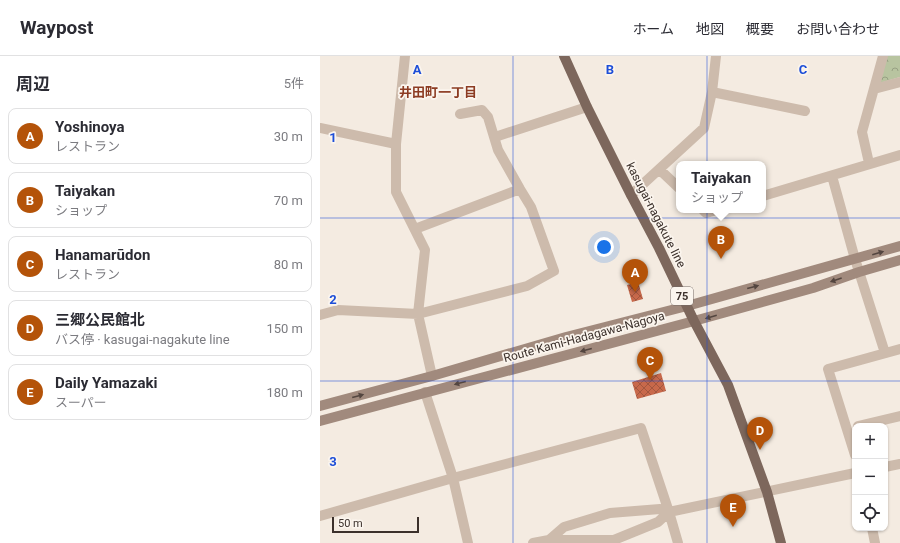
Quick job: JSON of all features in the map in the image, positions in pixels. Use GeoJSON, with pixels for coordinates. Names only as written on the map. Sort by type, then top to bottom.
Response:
{"type":"FeatureCollection","features":[{"type":"Feature","properties":{"kind":"main road","name":"kasugai-nagakute line"},"geometry":{"type":"LineString","coordinates":[[564,56],[587,107],[631,196],[728,386],[767,492],[781,543]]}},
{"type":"Feature","properties":{"kind":"main road","name":"Route Kami-Hadagawa-Nagoya"},"geometry":{"type":"LineString","coordinates":[[320,406],[900,246]]}},
{"type":"Feature","properties":{"kind":"main road","name":"Route Kami-Hadagawa-Nagoya"},"geometry":{"type":"LineString","coordinates":[[320,421],[694,322],[813,288],[900,260]]}},
{"type":"Feature","properties":{"kind":"street"},"geometry":{"type":"LineString","coordinates":[[405,56],[396,144],[396,192],[425,250],[418,314],[432,376]]}},
{"type":"Feature","properties":{"kind":"street"},"geometry":{"type":"LineString","coordinates":[[631,196],[704,128],[712,92],[716,56]]}},
{"type":"Feature","properties":{"kind":"street"},"geometry":{"type":"LineString","coordinates":[[869,163],[862,132],[883,56]]}},
{"type":"Feature","properties":{"kind":"street"},"geometry":{"type":"LineString","coordinates":[[874,90],[900,82]]}},
{"type":"Feature","properties":{"kind":"street"},"geometry":{"type":"LineString","coordinates":[[712,92],[805,111]]}},
{"type":"Feature","properties":{"kind":"street"},"geometry":{"type":"LineString","coordinates":[[495,137],[587,107]]}},
{"type":"Feature","properties":{"kind":"street"},"geometry":{"type":"LineString","coordinates":[[320,315],[338,310],[418,314],[527,286],[554,271],[531,207],[498,150],[488,117],[482,110],[460,114]]}},
{"type":"Feature","properties":{"kind":"street"},"geometry":{"type":"LineString","coordinates":[[320,128],[396,144]]}},
{"type":"Feature","properties":{"kind":"street"},"geometry":{"type":"LineString","coordinates":[[766,195],[832,176],[869,163],[900,155]]}},
{"type":"Feature","properties":{"kind":"street"},"geometry":{"type":"LineString","coordinates":[[660,170],[676,185]]}},
{"type":"Feature","properties":{"kind":"street"},"geometry":{"type":"LineString","coordinates":[[832,176],[855,259],[885,353]]}},
{"type":"Feature","properties":{"kind":"street"},"geometry":{"type":"LineString","coordinates":[[415,229],[520,189]]}},
{"type":"Feature","properties":{"kind":"street"},"geometry":{"type":"LineString","coordinates":[[851,428],[828,369],[900,349]]}},
{"type":"Feature","properties":{"kind":"street"},"geometry":{"type":"LineString","coordinates":[[425,392],[453,478],[468,543]]}},
{"type":"Feature","properties":{"kind":"street"},"geometry":{"type":"LineString","coordinates":[[871,423],[900,416]]}},
{"type":"Feature","properties":{"kind":"street"},"geometry":{"type":"LineString","coordinates":[[320,516],[453,478],[641,428],[678,543]]}},
{"type":"Feature","properties":{"kind":"street"},"geometry":{"type":"LineString","coordinates":[[888,466],[900,464]]}},
{"type":"Feature","properties":{"kind":"street"},"geometry":{"type":"LineString","coordinates":[[533,543],[548,540],[614,540],[658,522],[669,512],[852,474]]}},
{"type":"Feature","properties":{"kind":"street"},"geometry":{"type":"LineString","coordinates":[[548,540],[564,527],[610,513],[660,508],[669,512]]}},
{"type":"Feature","properties":{"kind":"street"},"geometry":{"type":"LineString","coordinates":[[873,531],[875,543]]}},
{"type":"Feature","properties":{"kind":"green space"},"geometry":{"type":"Polygon","coordinates":[[[887,56],[900,56],[900,77],[880,83],[887,56]]]}},
{"type":"Feature","properties":{"kind":"building"},"geometry":{"type":"Polygon","coordinates":[[[638,282],[643,299],[632,302],[627,285],[638,282]]]}},
{"type":"Feature","properties":{"kind":"building"},"geometry":{"type":"Polygon","coordinates":[[[661,373],[666,391],[637,399],[632,382],[661,373]]]}},
{"type":"Feature","properties":{"kind":"place","name":"Taiyakan"},"geometry":{"type":"Point","coordinates":[721,259]}},
{"type":"Feature","properties":{"kind":"place","name":"Yoshinoya"},"geometry":{"type":"Point","coordinates":[635,292]}},
{"type":"Feature","properties":{"kind":"place","name":"Hanamarūdon"},"geometry":{"type":"Point","coordinates":[650,380]}},
{"type":"Feature","properties":{"kind":"place","name":"三郷公民館北"},"geometry":{"type":"Point","coordinates":[760,450]}},
{"type":"Feature","properties":{"kind":"place","name":"Daily Yamazaki"},"geometry":{"type":"Point","coordinates":[733,527]}},
{"type":"Feature","properties":{"kind":"district","name":"井田町一丁目"},"geometry":{"type":"Point","coordinates":[438,92]}}]}
